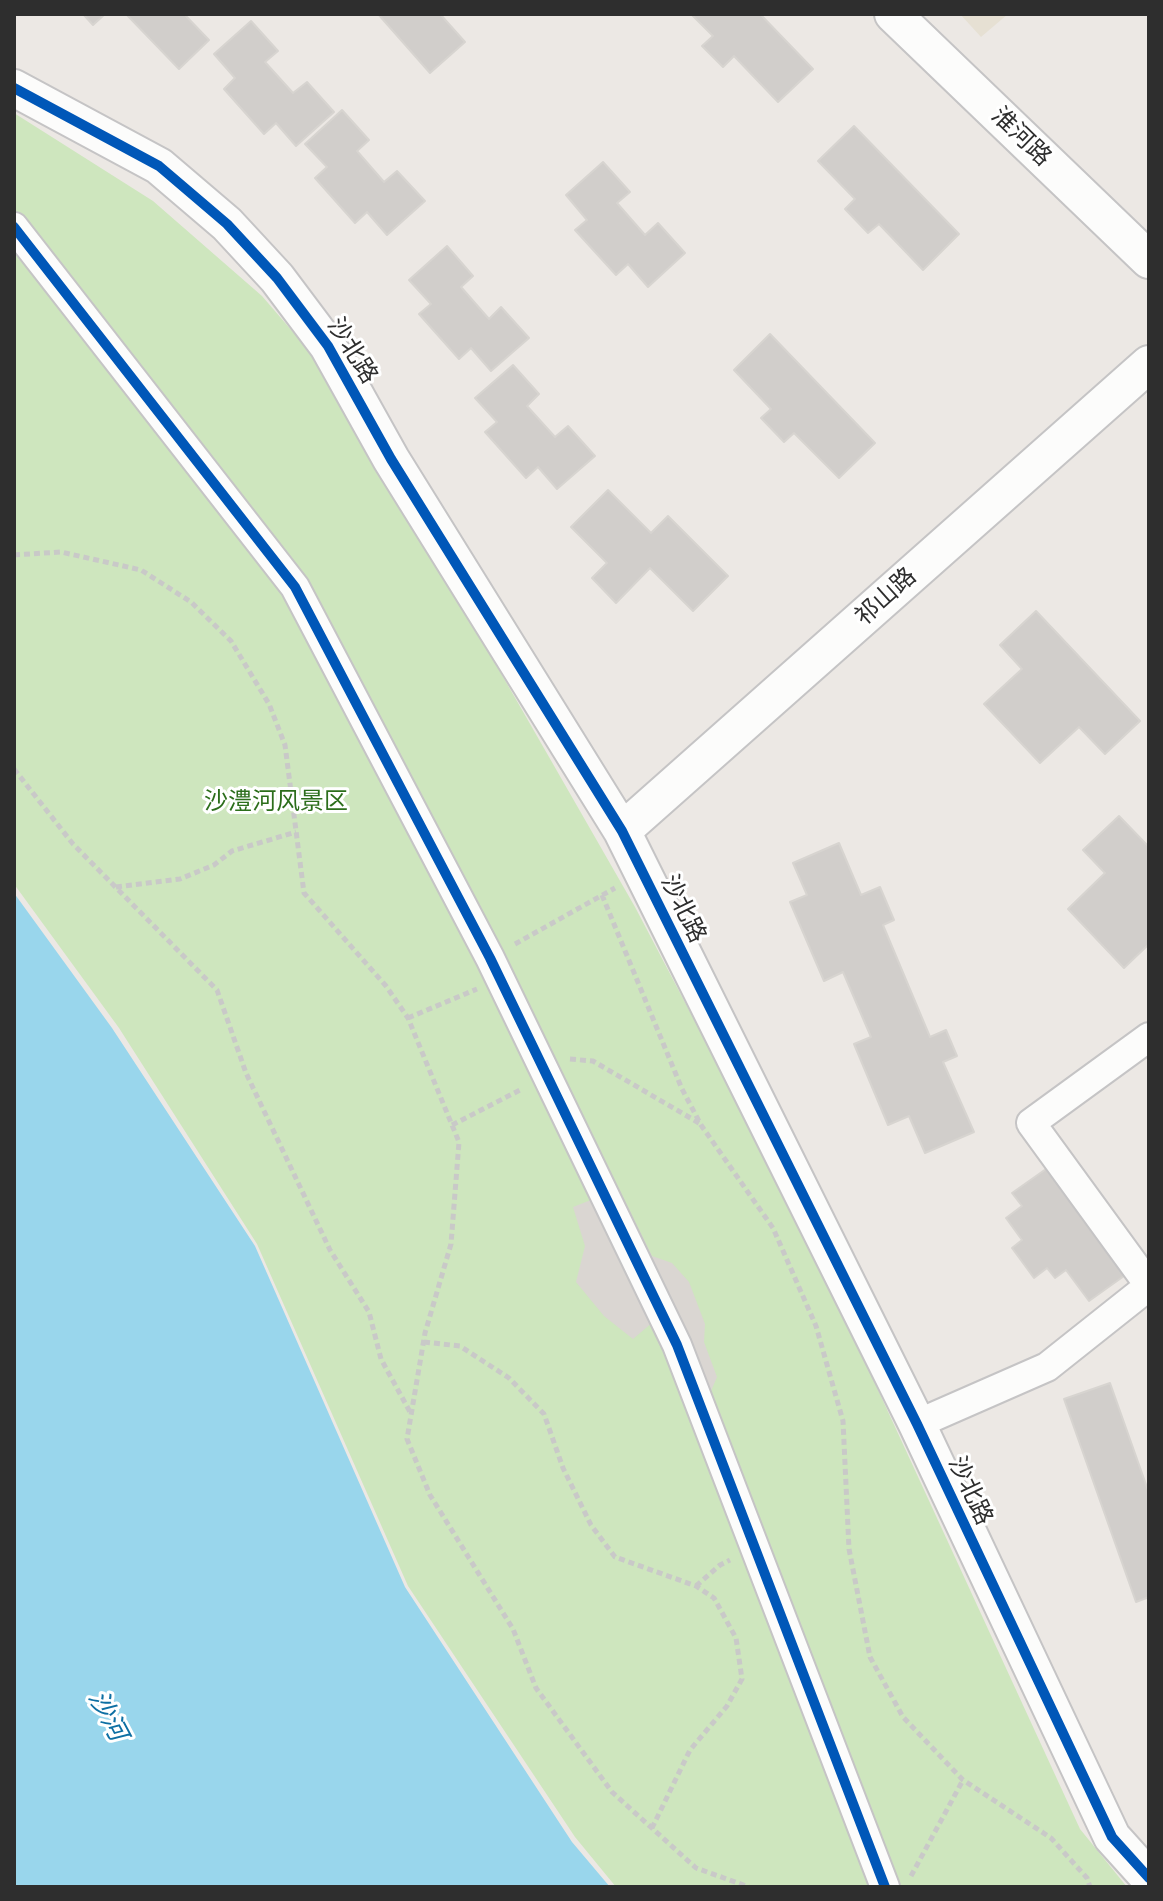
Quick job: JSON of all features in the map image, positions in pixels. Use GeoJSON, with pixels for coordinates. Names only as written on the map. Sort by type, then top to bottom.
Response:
{"type":"FeatureCollection","features":[{"type":"Feature","properties":{"kind":"street","name":"淮河路"},"geometry":{"type":"LineString","coordinates":[[893,14],[1149,260]]}},
{"type":"Feature","properties":{"kind":"street","name":"沙北路"},"geometry":{"type":"LineString","coordinates":[[14,88],[159,166],[227,224],[277,278],[328,346],[391,459],[622,831],[917,1424],[1112,1837],[1149,1878]]}},
{"type":"Feature","properties":{"kind":"street"},"geometry":{"type":"LineString","coordinates":[[14,227],[295,587],[495,968],[677,1345],[885,1887]]}},
{"type":"Feature","properties":{"kind":"street","name":"祁山路"},"geometry":{"type":"LineString","coordinates":[[622,831],[1149,364]]}},
{"type":"Feature","properties":{"kind":"street"},"geometry":{"type":"LineString","coordinates":[[917,1424],[1047,1367],[1149,1286],[1031,1123],[1149,1037]]}},
{"type":"Feature","properties":{"kind":"path"},"geometry":{"type":"LineString","coordinates":[[14,555],[61,552],[141,570],[191,602],[231,641],[269,704],[285,745],[304,893],[386,986],[408,1018],[459,1142],[451,1244],[424,1342],[407,1439],[430,1495],[513,1629],[536,1688],[612,1792],[696,1868],[749,1887]]}},
{"type":"Feature","properties":{"kind":"path"},"geometry":{"type":"LineString","coordinates":[[14,769],[73,844],[217,990],[246,1073],[330,1250],[369,1312],[381,1359],[410,1412]]}},
{"type":"Feature","properties":{"kind":"path"},"geometry":{"type":"LineString","coordinates":[[115,887],[180,879],[214,865],[232,851],[296,832]]}},
{"type":"Feature","properties":{"kind":"path"},"geometry":{"type":"LineString","coordinates":[[408,1018],[495,968],[602,895],[643,873]]}},
{"type":"Feature","properties":{"kind":"path"},"geometry":{"type":"LineString","coordinates":[[602,895],[682,1089],[701,1125],[773,1228],[816,1326],[843,1421],[849,1549],[870,1657],[903,1717],[963,1780],[1051,1838],[1087,1878],[1090,1887]]}},
{"type":"Feature","properties":{"kind":"path"},"geometry":{"type":"LineString","coordinates":[[452,1125],[542,1066],[593,1061],[701,1125]]}},
{"type":"Feature","properties":{"kind":"path"},"geometry":{"type":"LineString","coordinates":[[424,1342],[460,1346],[509,1378],[544,1414],[563,1468],[591,1525],[615,1557],[696,1586],[714,1598],[736,1638],[742,1679],[727,1706],[690,1750],[652,1828]]}},
{"type":"Feature","properties":{"kind":"path"},"geometry":{"type":"LineString","coordinates":[[696,1586],[720,1565],[756,1550]]}},
{"type":"Feature","properties":{"kind":"path"},"geometry":{"type":"LineString","coordinates":[[904,1887],[963,1780]]}},
{"type":"Feature","properties":{"kind":"shaded area"},"geometry":{"type":"Polygon","coordinates":[[[960,14],[1008,14],[981,37],[960,14]]]}},
{"type":"Feature","properties":{"kind":"shaded area"},"geometry":{"type":"Polygon","coordinates":[[[619,1189],[652,1256],[672,1263],[689,1282],[705,1324],[704,1342],[717,1377],[711,1391],[688,1402],[653,1322],[633,1339],[604,1316],[576,1282],[585,1246],[573,1207],[619,1189]]]}},
{"type":"Feature","properties":{"kind":"green space","name":"沙澧河风景区"},"geometry":{"type":"Polygon","coordinates":[[[14,113],[153,201],[262,296],[330,375],[635,907],[804,1229],[1080,1829],[1127,1887],[616,1887],[575,1837],[408,1586],[257,1244],[119,1028],[14,884],[14,113]]]}},
{"type":"Feature","properties":{"kind":"water","name":"沙河"},"geometry":{"type":"Polygon","coordinates":[[[14,893],[112,1028],[255,1246],[405,1587],[572,1842],[610,1887],[14,1887],[14,893]]]}},
{"type":"Feature","properties":{"kind":"building"},"geometry":{"type":"Polygon","coordinates":[[[83,14],[105,14],[93,25],[83,14]]]}},
{"type":"Feature","properties":{"kind":"building"},"geometry":{"type":"Polygon","coordinates":[[[126,14],[184,14],[209,40],[179,69],[126,14]]]}},
{"type":"Feature","properties":{"kind":"building"},"geometry":{"type":"Polygon","coordinates":[[[378,14],[440,14],[465,42],[430,73],[378,14]]]}},
{"type":"Feature","properties":{"kind":"building"},"geometry":{"type":"Polygon","coordinates":[[[691,14],[760,14],[813,69],[778,102],[734,56],[723,67],[702,46],[713,36],[691,14]]]}},
{"type":"Feature","properties":{"kind":"building"},"geometry":{"type":"Polygon","coordinates":[[[251,21],[278,51],[265,62],[293,93],[307,82],[334,112],[296,146],[276,123],[264,134],[224,89],[235,78],[214,54],[251,21]]]}},
{"type":"Feature","properties":{"kind":"building"},"geometry":{"type":"Polygon","coordinates":[[[342,110],[369,140],[357,151],[384,182],[397,171],[425,201],[387,235],[367,212],[355,223],[315,178],[327,167],[305,144],[342,110]]]}},
{"type":"Feature","properties":{"kind":"building"},"geometry":{"type":"Polygon","coordinates":[[[854,126],[959,234],[923,270],[879,224],[868,233],[845,209],[855,199],[818,161],[854,126]]]}},
{"type":"Feature","properties":{"kind":"building"},"geometry":{"type":"Polygon","coordinates":[[[603,162],[630,192],[617,203],[645,235],[658,223],[685,253],[648,287],[628,264],[616,275],[575,230],[587,220],[566,195],[603,162]]]}},
{"type":"Feature","properties":{"kind":"building"},"geometry":{"type":"Polygon","coordinates":[[[447,246],[473,276],[461,287],[489,319],[501,307],[529,338],[491,371],[471,348],[459,359],[419,314],[431,304],[409,280],[447,246]]]}},
{"type":"Feature","properties":{"kind":"building"},"geometry":{"type":"Polygon","coordinates":[[[770,334],[875,443],[839,478],[794,433],[784,442],[761,418],[771,409],[734,370],[770,334]]]}},
{"type":"Feature","properties":{"kind":"building"},"geometry":{"type":"Polygon","coordinates":[[[513,365],[539,394],[527,406],[555,437],[568,426],[595,456],[557,489],[538,467],[526,478],[485,432],[497,422],[475,398],[513,365]]]}},
{"type":"Feature","properties":{"kind":"building"},"geometry":{"type":"Polygon","coordinates":[[[608,490],[651,533],[668,516],[728,576],[693,611],[650,568],[616,603],[592,578],[607,563],[571,527],[608,490]]]}},
{"type":"Feature","properties":{"kind":"building"},"geometry":{"type":"Polygon","coordinates":[[[1036,611],[1140,721],[1105,754],[1079,727],[1040,763],[984,704],[1022,669],[1000,645],[1036,611]]]}},
{"type":"Feature","properties":{"kind":"building"},"geometry":{"type":"Polygon","coordinates":[[[1119,816],[1149,847],[1149,944],[1124,968],[1068,909],[1105,873],[1083,850],[1119,816]]]}},
{"type":"Feature","properties":{"kind":"building"},"geometry":{"type":"Polygon","coordinates":[[[839,843],[861,895],[880,887],[894,920],[883,925],[930,1037],[946,1030],[957,1056],[943,1062],[974,1132],[925,1153],[909,1116],[888,1125],[854,1044],[871,1037],[843,972],[824,981],[790,902],[807,895],[793,863],[839,843]]]}},
{"type":"Feature","properties":{"kind":"building"},"geometry":{"type":"Polygon","coordinates":[[[1046,1169],[1124,1276],[1089,1301],[1066,1270],[1055,1278],[1047,1268],[1034,1278],[1012,1248],[1022,1240],[1006,1218],[1022,1206],[1012,1193],[1046,1169]]]}},
{"type":"Feature","properties":{"kind":"building"},"geometry":{"type":"Polygon","coordinates":[[[1110,1383],[1149,1493],[1149,1597],[1136,1602],[1064,1399],[1110,1383]]]}},
{"type":"Feature","properties":{"kind":"cycle path"},"geometry":{"type":"LineString","coordinates":[[14,88],[159,166],[227,224],[277,278],[328,346],[391,459],[622,831],[917,1424],[1112,1837],[1149,1878]]}},
{"type":"Feature","properties":{"kind":"cycle path"},"geometry":{"type":"LineString","coordinates":[[14,227],[295,587],[490,958],[677,1345],[885,1887]]}}]}
